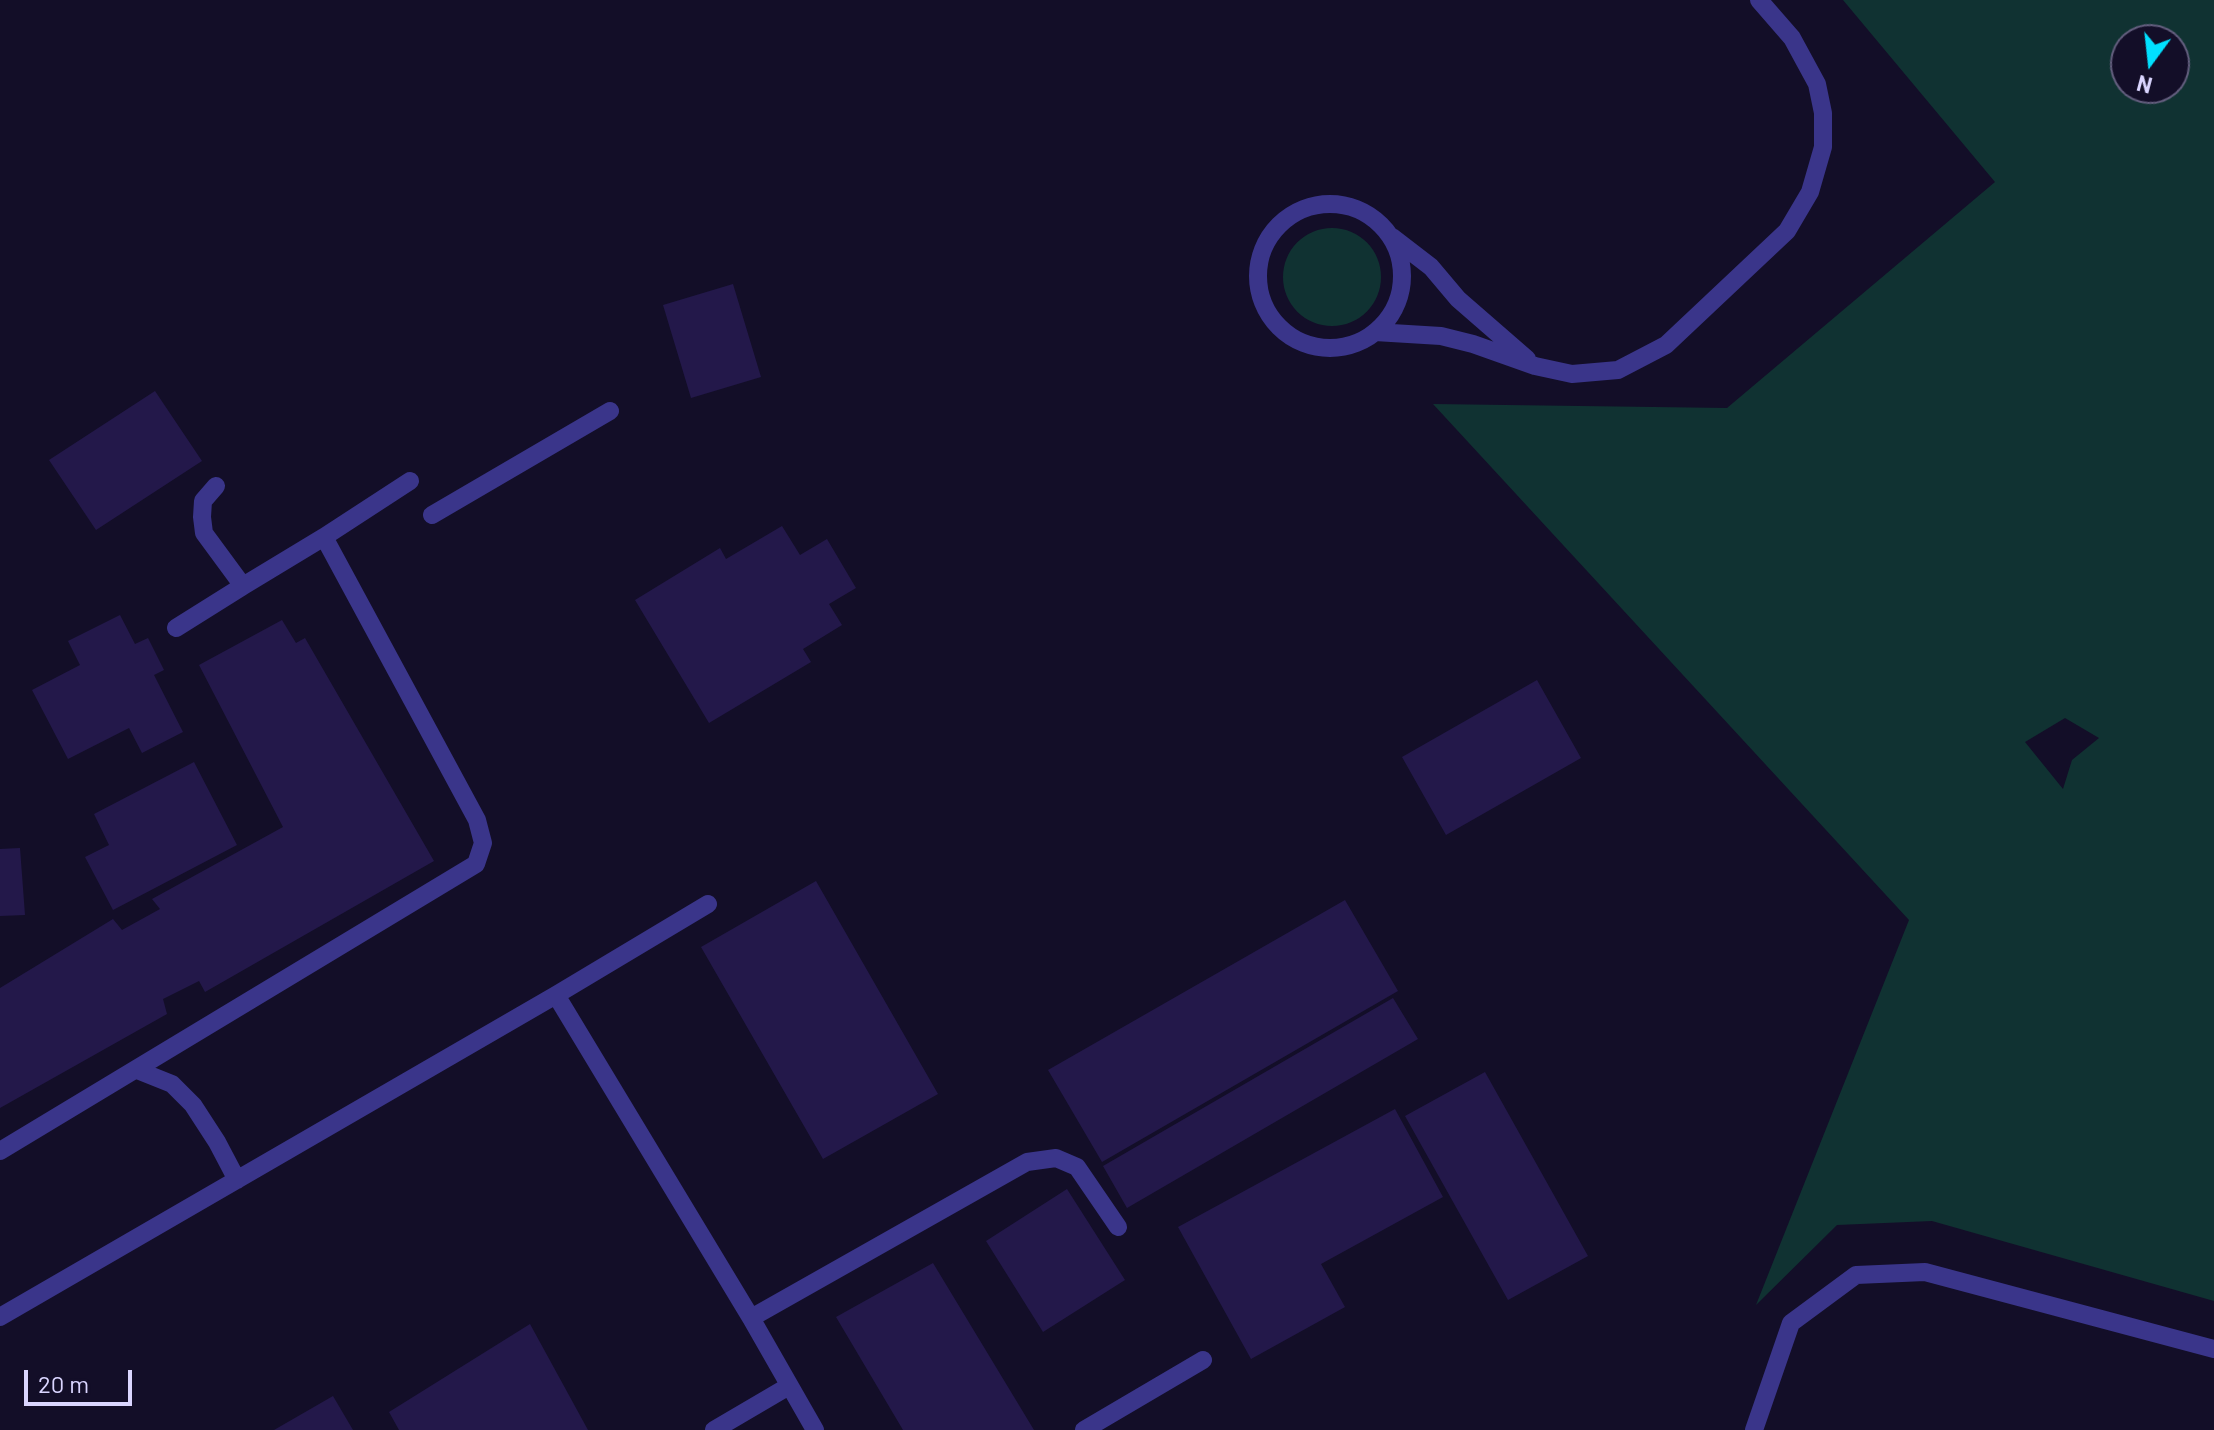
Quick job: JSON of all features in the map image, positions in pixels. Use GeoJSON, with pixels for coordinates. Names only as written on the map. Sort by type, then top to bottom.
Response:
{"type":"FeatureCollection","features":[{"type":"Feature","properties":{"kind":"lane"},"geometry":{"type":"LineString","coordinates":[[1375,332],[1441,336],[1535,366],[1572,374],[1618,370],[1666,345],[1787,231],[1810,192],[1823,147],[1823,113],[1817,84],[1792,38],[1759,0]]}},
{"type":"Feature","properties":{"kind":"lane"},"geometry":{"type":"LineString","coordinates":[[1389,234],[1400,257],[1402,278],[1399,299],[1390,317],[1375,332],[1354,344],[1329,348],[1305,344],[1283,332],[1267,313],[1259,290],[1258,266],[1265,242],[1280,223],[1301,209],[1325,204],[1350,206],[1372,217],[1431,267],[1458,299],[1535,366]]}},
{"type":"Feature","properties":{"kind":"lane"},"geometry":{"type":"LineString","coordinates":[[432,515],[610,411]]}},
{"type":"Feature","properties":{"kind":"lane"},"geometry":{"type":"LineString","coordinates":[[176,628],[410,481]]}},
{"type":"Feature","properties":{"kind":"lane"},"geometry":{"type":"LineString","coordinates":[[216,486],[203,501],[204,533],[243,586]]}},
{"type":"Feature","properties":{"kind":"lane"},"geometry":{"type":"LineString","coordinates":[[0,1151],[476,864],[483,843],[477,820],[324,537]]}},
{"type":"Feature","properties":{"kind":"lane"},"geometry":{"type":"LineString","coordinates":[[0,1317],[708,904]]}},
{"type":"Feature","properties":{"kind":"lane"},"geometry":{"type":"LineString","coordinates":[[556,995],[815,1430]]}},
{"type":"Feature","properties":{"kind":"lane"},"geometry":{"type":"LineString","coordinates":[[137,1070],[172,1084],[193,1105],[237,1180]]}},
{"type":"Feature","properties":{"kind":"lane"},"geometry":{"type":"LineString","coordinates":[[751,1318],[1027,1162],[1056,1158],[1077,1167],[1118,1227]]}},
{"type":"Feature","properties":{"kind":"lane"},"geometry":{"type":"LineString","coordinates":[[1754,1430],[1791,1323],[1856,1275],[1925,1272],[2214,1349]]}},
{"type":"Feature","properties":{"kind":"lane"},"geometry":{"type":"LineString","coordinates":[[1084,1430],[1203,1360]]}},
{"type":"Feature","properties":{"kind":"lane"},"geometry":{"type":"LineString","coordinates":[[714,1430],[789,1386]]}},
{"type":"Feature","properties":{"kind":"green space"},"geometry":{"type":"Polygon","coordinates":[[[1843,0],[2214,0],[2214,1301],[1932,1221],[1837,1225],[1756,1305],[1909,920],[1433,404],[1727,408],[1995,182],[1843,0]],[[2065,718],[2025,742],[2063,789],[2072,760],[2099,738],[2065,718]]]}},
{"type":"Feature","properties":{"kind":"green space"},"geometry":{"type":"Polygon","coordinates":[[[1332,228],[1351,232],[1367,242],[1377,258],[1381,277],[1377,296],[1367,312],[1351,322],[1332,326],[1313,322],[1297,312],[1287,296],[1283,277],[1287,258],[1297,242],[1313,232],[1332,228]]]}},
{"type":"Feature","properties":{"kind":"building"},"geometry":{"type":"Polygon","coordinates":[[[733,284],[761,377],[691,398],[663,305],[733,284]]]}},
{"type":"Feature","properties":{"kind":"building"},"geometry":{"type":"Polygon","coordinates":[[[155,391],[202,461],[96,530],[49,460],[155,391]]]}},
{"type":"Feature","properties":{"kind":"building"},"geometry":{"type":"Polygon","coordinates":[[[782,526],[800,555],[827,539],[856,588],[829,604],[842,625],[803,649],[811,662],[709,723],[635,600],[720,548],[726,559],[782,526]]]}},
{"type":"Feature","properties":{"kind":"building"},"geometry":{"type":"Polygon","coordinates":[[[120,615],[135,644],[148,638],[164,670],[154,675],[183,732],[142,753],[129,728],[68,759],[32,690],[80,665],[68,641],[120,615]]]}},
{"type":"Feature","properties":{"kind":"building"},"geometry":{"type":"Polygon","coordinates":[[[282,620],[296,643],[305,638],[434,861],[205,992],[199,981],[163,999],[167,1014],[0,1108],[0,988],[113,919],[122,930],[160,909],[152,899],[283,827],[199,665],[282,620]]]}},
{"type":"Feature","properties":{"kind":"building"},"geometry":{"type":"Polygon","coordinates":[[[1537,680],[1581,758],[1446,835],[1402,757],[1537,680]]]}},
{"type":"Feature","properties":{"kind":"building"},"geometry":{"type":"Polygon","coordinates":[[[194,762],[237,845],[113,910],[85,857],[109,845],[94,814],[194,762]]]}},
{"type":"Feature","properties":{"kind":"building"},"geometry":{"type":"Polygon","coordinates":[[[20,848],[25,915],[0,916],[0,849],[20,848]]]}},
{"type":"Feature","properties":{"kind":"building"},"geometry":{"type":"Polygon","coordinates":[[[816,881],[938,1094],[823,1159],[701,947],[816,881]]]}},
{"type":"Feature","properties":{"kind":"building"},"geometry":{"type":"Polygon","coordinates":[[[1345,900],[1398,991],[1102,1162],[1048,1070],[1345,900]]]}},
{"type":"Feature","properties":{"kind":"building"},"geometry":{"type":"Polygon","coordinates":[[[1393,998],[1418,1039],[1127,1208],[1103,1166],[1393,998]]]}},
{"type":"Feature","properties":{"kind":"building"},"geometry":{"type":"Polygon","coordinates":[[[1485,1072],[1588,1256],[1508,1300],[1405,1116],[1485,1072]]]}},
{"type":"Feature","properties":{"kind":"building"},"geometry":{"type":"Polygon","coordinates":[[[1395,1109],[1443,1197],[1321,1264],[1345,1307],[1251,1359],[1178,1227],[1395,1109]]]}},
{"type":"Feature","properties":{"kind":"building"},"geometry":{"type":"Polygon","coordinates":[[[1067,1189],[1125,1280],[1043,1332],[986,1241],[1067,1189]]]}},
{"type":"Feature","properties":{"kind":"building"},"geometry":{"type":"Polygon","coordinates":[[[933,1263],[1034,1430],[903,1430],[836,1317],[933,1263]]]}},
{"type":"Feature","properties":{"kind":"building"},"geometry":{"type":"Polygon","coordinates":[[[530,1324],[588,1430],[399,1430],[389,1412],[530,1324]]]}},
{"type":"Feature","properties":{"kind":"building"},"geometry":{"type":"Polygon","coordinates":[[[333,1396],[353,1430],[274,1430],[333,1396]]]}}]}
